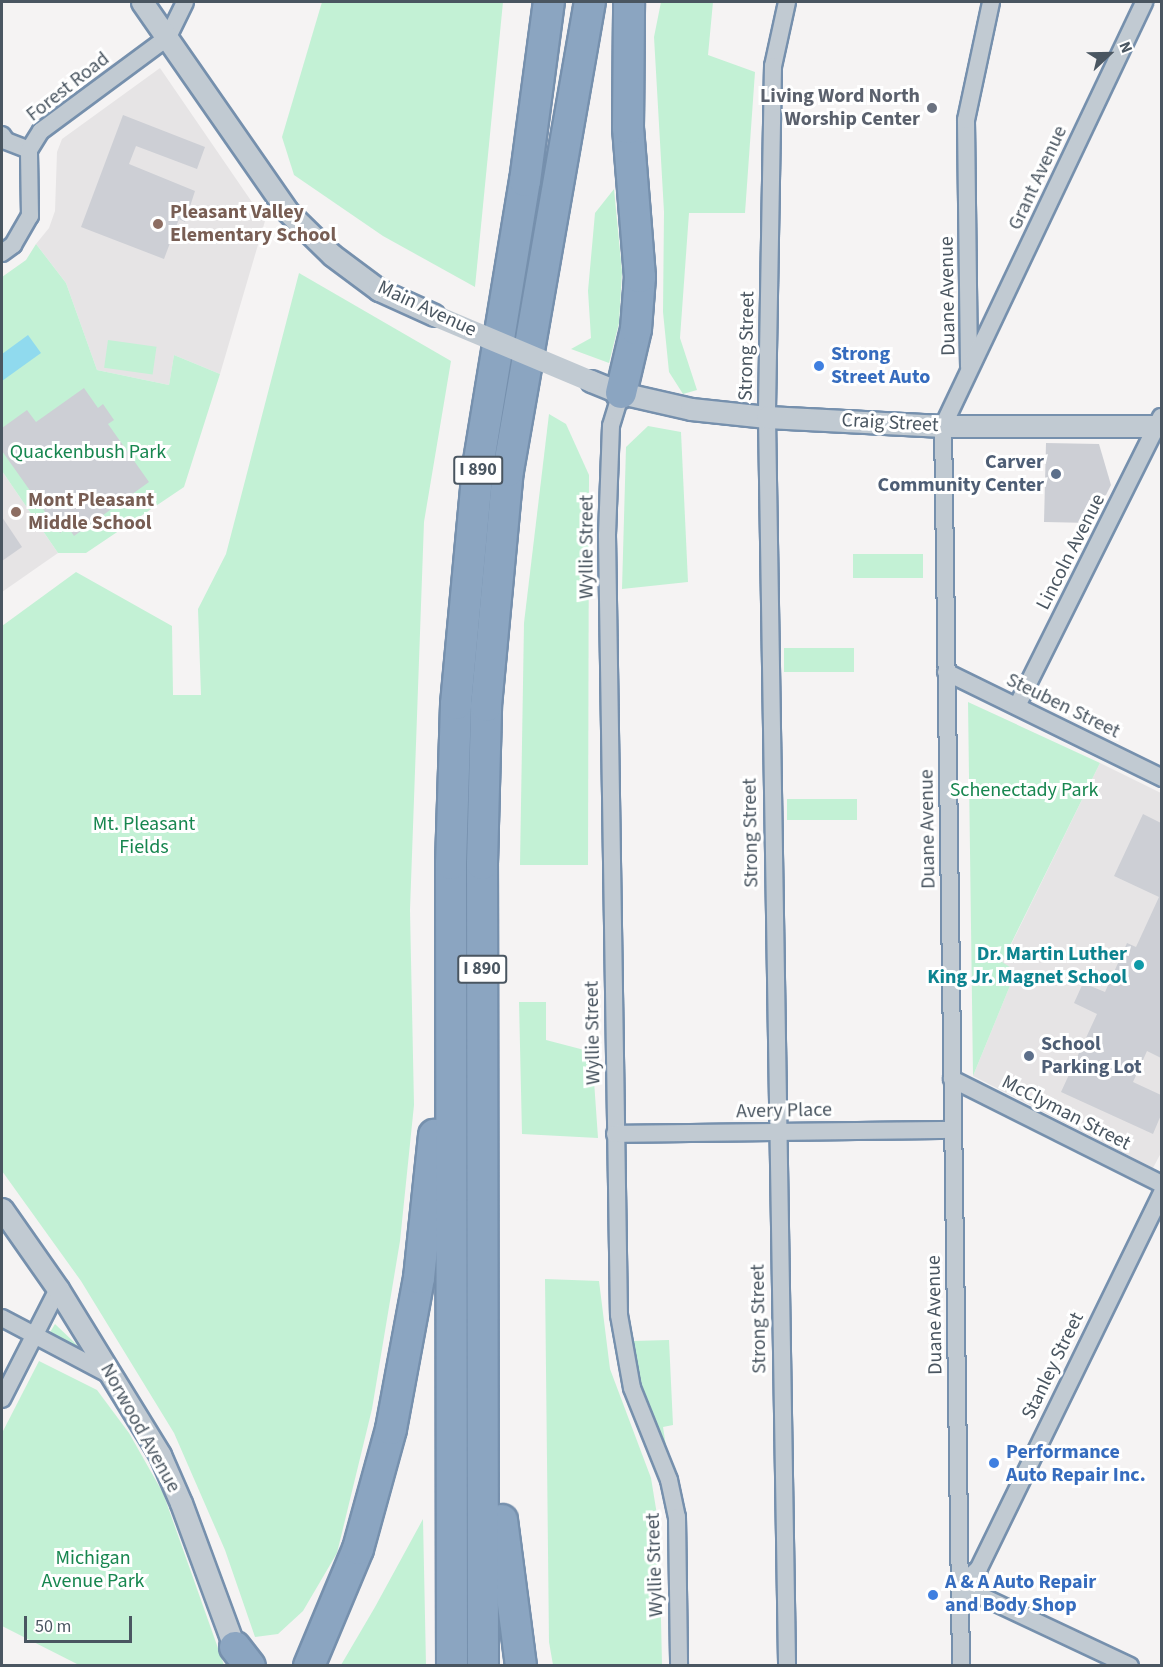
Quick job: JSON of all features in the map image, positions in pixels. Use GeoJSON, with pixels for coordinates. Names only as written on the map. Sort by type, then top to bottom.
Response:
{"type":"FeatureCollection","features":[{"type":"Feature","properties":{"kind":"highway","name":"I 890"},"geometry":{"type":"LineString","coordinates":[[452,1665],[452,785],[468,545],[549,2]]}},
{"type":"Feature","properties":{"kind":"highway","name":"I 890"},"geometry":{"type":"LineString","coordinates":[[483,1665],[482,786],[493,616],[514,437],[590,2]]}},
{"type":"Feature","properties":{"kind":"highway"},"geometry":{"type":"LineString","coordinates":[[573,105],[602,2]]}},
{"type":"Feature","properties":{"kind":"highway"},"geometry":{"type":"LineString","coordinates":[[621,393],[632,352],[639,294],[628,128],[629,2]]}},
{"type":"Feature","properties":{"kind":"highway"},"geometry":{"type":"LineString","coordinates":[[309,1665],[358,1549],[391,1429],[420,1278],[451,943]]}},
{"type":"Feature","properties":{"kind":"highway"},"geometry":{"type":"LineString","coordinates":[[483,1197],[503,1538],[521,1665]]}},
{"type":"Feature","properties":{"kind":"street","name":"Main Avenue"},"geometry":{"type":"LineString","coordinates":[[142,2],[287,211],[332,255],[379,290],[621,393]]}},
{"type":"Feature","properties":{"kind":"street","name":"Forest Road"},"geometry":{"type":"LineString","coordinates":[[2,253],[13,245],[30,216],[29,150],[40,131],[168,37],[185,2]]}},
{"type":"Feature","properties":{"kind":"street","name":"Strong Street"},"geometry":{"type":"LineString","coordinates":[[786,2],[773,66],[766,417],[787,1665]]}},
{"type":"Feature","properties":{"kind":"street","name":"Duane Avenue"},"geometry":{"type":"LineString","coordinates":[[961,1665],[943,426],[969,372],[966,120],[991,2]]}},
{"type":"Feature","properties":{"kind":"street","name":"Grant Avenue"},"geometry":{"type":"LineString","coordinates":[[969,372],[1144,2]]}},
{"type":"Feature","properties":{"kind":"street"},"geometry":{"type":"LineString","coordinates":[[2,135],[6,141],[29,150]]}},
{"type":"Feature","properties":{"kind":"street","name":"Craig Street"},"geometry":{"type":"LineString","coordinates":[[621,393],[691,410],[766,417],[943,426],[1160,423]]}},
{"type":"Feature","properties":{"kind":"street","name":"Wyllie Street"},"geometry":{"type":"LineString","coordinates":[[621,393],[611,426],[607,535],[619,1315],[632,1388],[669,1480],[677,1517],[679,1665]]}},
{"type":"Feature","properties":{"kind":"street","name":"Lincoln Avenue"},"geometry":{"type":"LineString","coordinates":[[1017,706],[1160,423]]}},
{"type":"Feature","properties":{"kind":"street","name":"Steuben Street"},"geometry":{"type":"LineString","coordinates":[[946,672],[1161,778]]}},
{"type":"Feature","properties":{"kind":"street","name":"McClyman Street"},"geometry":{"type":"LineString","coordinates":[[952,1078],[1161,1184]]}},
{"type":"Feature","properties":{"kind":"street","name":"Avery Place"},"geometry":{"type":"LineString","coordinates":[[615,1134],[953,1130]]}},
{"type":"Feature","properties":{"kind":"street","name":"Stanley Street"},"geometry":{"type":"LineString","coordinates":[[960,1586],[979,1568],[1161,1192]]}},
{"type":"Feature","properties":{"kind":"street","name":"Norwood Avenue"},"geometry":{"type":"LineString","coordinates":[[2,1209],[58,1289],[113,1377],[171,1478],[242,1659]]}},
{"type":"Feature","properties":{"kind":"street"},"geometry":{"type":"LineString","coordinates":[[2,1399],[58,1289]]}},
{"type":"Feature","properties":{"kind":"street"},"geometry":{"type":"LineString","coordinates":[[2,1318],[113,1377]]}},
{"type":"Feature","properties":{"kind":"street"},"geometry":{"type":"LineString","coordinates":[[960,1586],[1130,1665]]}},
{"type":"Feature","properties":{"kind":"shaded area","name":"Pleasant Valley Elementary School"},"geometry":{"type":"Polygon","coordinates":[[[160,68],[265,221],[220,374],[174,355],[169,385],[97,370],[66,283],[36,244],[49,228],[55,211],[57,152],[62,139],[160,68]]]}},
{"type":"Feature","properties":{"kind":"shaded area","name":"Mont Pleasant Middle School"},"geometry":{"type":"Polygon","coordinates":[[[2,471],[58,553],[2,592],[2,471]]]}},
{"type":"Feature","properties":{"kind":"shaded area"},"geometry":{"type":"Polygon","coordinates":[[[1100,763],[1161,793],[1162,1151],[1153,1168],[973,1076],[1016,971],[1002,963],[1100,763]]]}},
{"type":"Feature","properties":{"kind":"green space"},"geometry":{"type":"Polygon","coordinates":[[[322,2],[503,2],[475,287],[383,236],[294,175],[282,137],[322,2]]]}},
{"type":"Feature","properties":{"kind":"green space"},"geometry":{"type":"Polygon","coordinates":[[[661,2],[713,2],[708,55],[755,72],[745,213],[689,213],[680,338],[697,390],[683,394],[669,372],[663,312],[664,212],[654,37],[661,2]]]}},
{"type":"Feature","properties":{"kind":"green space"},"geometry":{"type":"Polygon","coordinates":[[[614,189],[622,272],[619,323],[609,363],[571,349],[591,338],[588,291],[595,213],[614,189]]]}},
{"type":"Feature","properties":{"kind":"green space","name":"Quackenbush Park"},"geometry":{"type":"Polygon","coordinates":[[[36,244],[66,283],[97,370],[169,385],[174,355],[220,374],[184,487],[86,553],[58,553],[2,471],[2,277],[26,260],[36,244]]]}},
{"type":"Feature","properties":{"kind":"green space","name":"Mt. Pleasant Fields"},"geometry":{"type":"Polygon","coordinates":[[[299,273],[451,361],[424,522],[410,910],[414,1105],[400,1241],[372,1409],[337,1553],[303,1611],[278,1634],[255,1637],[225,1550],[174,1433],[81,1281],[2,1171],[2,626],[76,572],[172,626],[173,695],[201,695],[198,609],[226,554],[299,273]]]}},
{"type":"Feature","properties":{"kind":"green space"},"geometry":{"type":"Polygon","coordinates":[[[108,340],[157,347],[153,375],[104,368],[108,340]]]}},
{"type":"Feature","properties":{"kind":"green space"},"geometry":{"type":"Polygon","coordinates":[[[549,414],[566,424],[589,475],[588,865],[520,865],[524,623],[549,414]]]}},
{"type":"Feature","properties":{"kind":"green space"},"geometry":{"type":"Polygon","coordinates":[[[648,426],[681,432],[688,582],[622,589],[626,447],[648,426]]]}},
{"type":"Feature","properties":{"kind":"green space"},"geometry":{"type":"Polygon","coordinates":[[[853,554],[923,554],[923,578],[853,578],[853,554]]]}},
{"type":"Feature","properties":{"kind":"green space"},"geometry":{"type":"Polygon","coordinates":[[[784,648],[854,648],[854,672],[784,672],[784,648]]]}},
{"type":"Feature","properties":{"kind":"green space","name":"Schenectady Park"},"geometry":{"type":"Polygon","coordinates":[[[968,702],[1100,763],[1002,962],[1016,971],[973,1076],[968,702]]]}},
{"type":"Feature","properties":{"kind":"green space"},"geometry":{"type":"Polygon","coordinates":[[[787,799],[857,799],[857,820],[787,820],[787,799]]]}},
{"type":"Feature","properties":{"kind":"green space"},"geometry":{"type":"Polygon","coordinates":[[[519,1002],[546,1002],[546,1040],[592,1052],[598,1138],[522,1134],[519,1002]]]}},
{"type":"Feature","properties":{"kind":"green space"},"geometry":{"type":"Polygon","coordinates":[[[545,1279],[599,1281],[610,1369],[651,1478],[659,1527],[662,1665],[553,1665],[549,1642],[545,1279]]]}},
{"type":"Feature","properties":{"kind":"green space"},"geometry":{"type":"Polygon","coordinates":[[[55,1324],[77,1345],[76,1350],[49,1334],[55,1324]]]}},
{"type":"Feature","properties":{"kind":"green space"},"geometry":{"type":"Polygon","coordinates":[[[669,1340],[673,1425],[663,1427],[668,1459],[636,1376],[633,1341],[669,1340]]]}},
{"type":"Feature","properties":{"kind":"green space","name":"Michigan Avenue Park"},"geometry":{"type":"Polygon","coordinates":[[[39,1361],[97,1390],[129,1433],[163,1493],[224,1665],[79,1665],[2,1626],[2,1433],[39,1361]]]}},
{"type":"Feature","properties":{"kind":"green space"},"geometry":{"type":"Polygon","coordinates":[[[423,1519],[426,1665],[341,1665],[375,1607],[423,1519]]]}},
{"type":"Feature","properties":{"kind":"water"},"geometry":{"type":"Polygon","coordinates":[[[28,335],[41,353],[2,381],[2,354],[28,335]]]}},
{"type":"Feature","properties":{"kind":"building","name":"Pleasant Valley Elementary School"},"geometry":{"type":"Polygon","coordinates":[[[123,115],[205,147],[197,169],[136,146],[129,164],[195,191],[185,222],[179,219],[164,259],[81,227],[123,115]]]}},
{"type":"Feature","properties":{"kind":"building"},"geometry":{"type":"Polygon","coordinates":[[[84,388],[98,408],[103,404],[114,420],[108,424],[149,482],[74,536],[68,527],[60,533],[2,451],[2,428],[27,410],[36,422],[84,388]]]}},
{"type":"Feature","properties":{"kind":"building","name":"Carver Community Center"},"geometry":{"type":"Polygon","coordinates":[[[1046,443],[1099,444],[1111,485],[1092,523],[1044,522],[1046,443]]]}},
{"type":"Feature","properties":{"kind":"building","name":"Mont Pleasant Middle School"},"geometry":{"type":"Polygon","coordinates":[[[2,517],[22,547],[2,561],[2,517]]]}},
{"type":"Feature","properties":{"kind":"building","name":"Dr. Martin Luther King Jr. Magnet School"},"geometry":{"type":"Polygon","coordinates":[[[1143,814],[1161,823],[1161,1058],[1147,1051],[1133,1082],[1161,1095],[1161,1115],[1153,1134],[1061,1092],[1097,1014],[1074,1003],[1083,983],[1105,992],[1127,943],[1136,947],[1159,897],[1114,876],[1143,814]]]}},
{"type":"Feature","properties":{"kind":"place","name":"Living Word North Worship Center"},"geometry":{"type":"Point","coordinates":[932,108]}},
{"type":"Feature","properties":{"kind":"place","name":"Pleasant Valley Elementary School"},"geometry":{"type":"Point","coordinates":[158,224]}},
{"type":"Feature","properties":{"kind":"place","name":"Strong Street Auto"},"geometry":{"type":"Point","coordinates":[819,366]}},
{"type":"Feature","properties":{"kind":"place","name":"Carver Community Center"},"geometry":{"type":"Point","coordinates":[1056,474]}},
{"type":"Feature","properties":{"kind":"place","name":"Mont Pleasant Middle School"},"geometry":{"type":"Point","coordinates":[16,512]}},
{"type":"Feature","properties":{"kind":"place","name":"Dr. Martin Luther King Jr. Magnet School"},"geometry":{"type":"Point","coordinates":[1139,965]}},
{"type":"Feature","properties":{"kind":"place","name":"School Parking Lot"},"geometry":{"type":"Point","coordinates":[1029,1056]}},
{"type":"Feature","properties":{"kind":"place","name":"Performance Auto Repair Inc."},"geometry":{"type":"Point","coordinates":[994,1463]}},
{"type":"Feature","properties":{"kind":"place","name":"A & A Auto Repair and Body Shop"},"geometry":{"type":"Point","coordinates":[933,1595]}}]}
